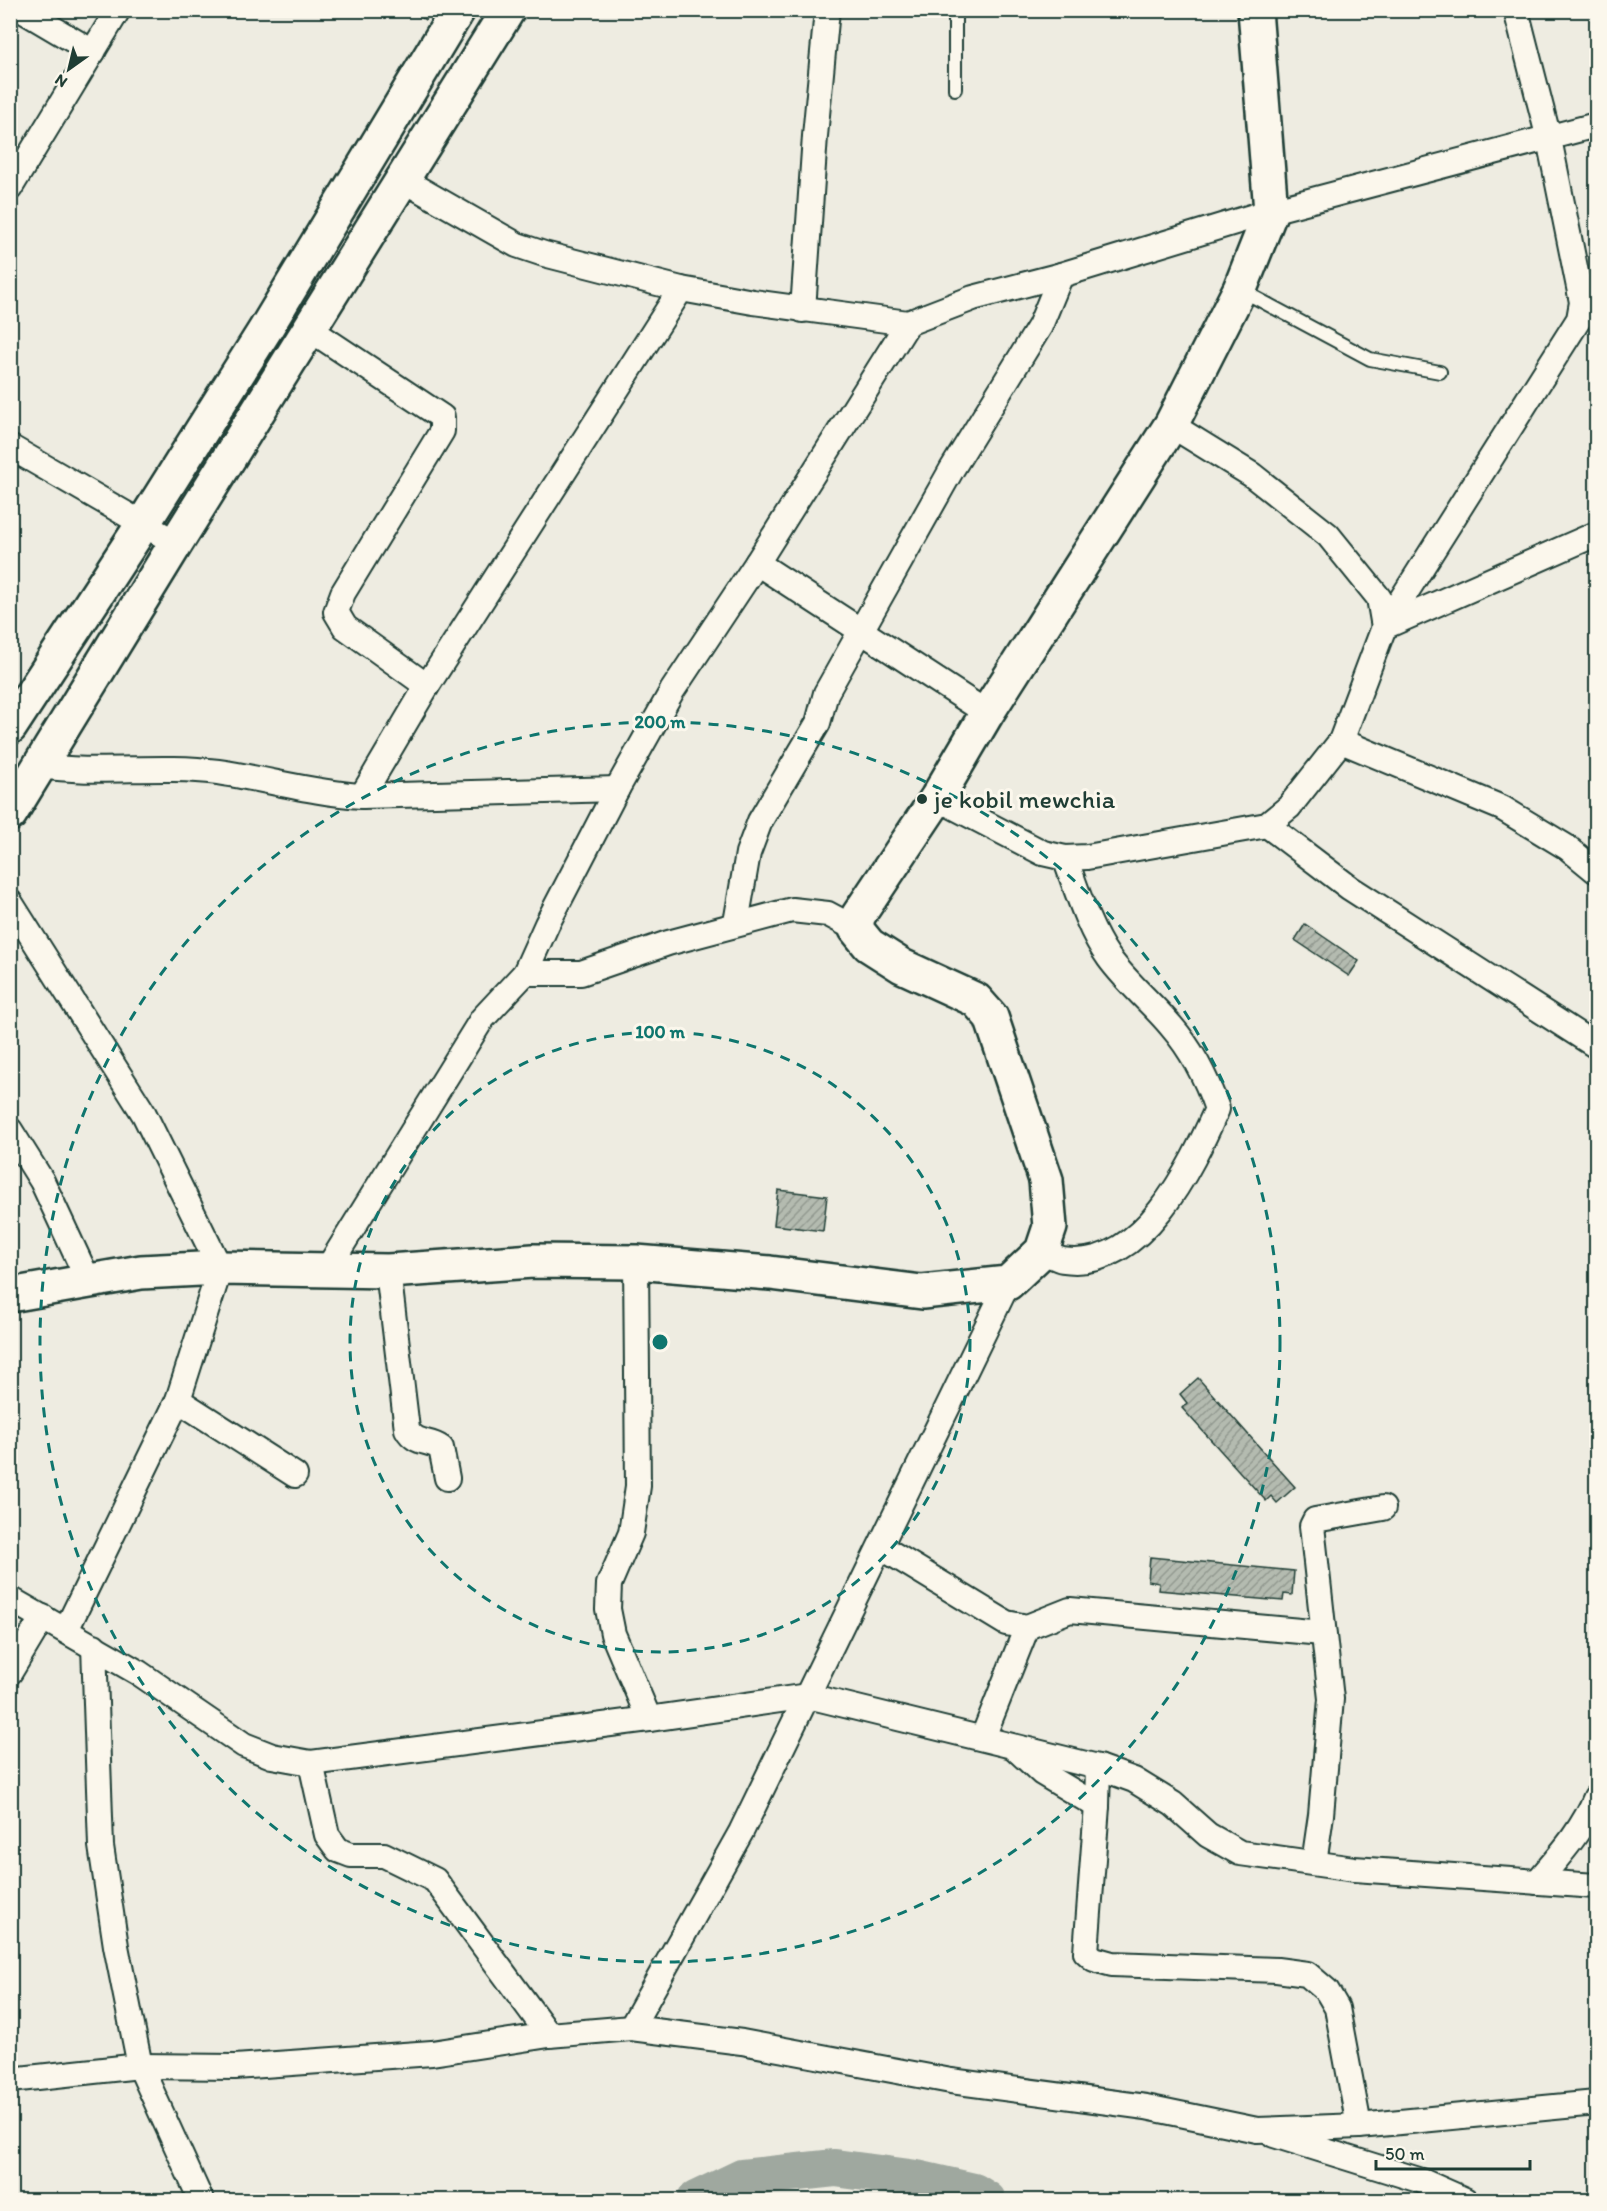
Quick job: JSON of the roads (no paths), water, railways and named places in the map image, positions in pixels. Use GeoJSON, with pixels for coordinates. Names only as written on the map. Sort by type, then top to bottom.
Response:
{"type":"FeatureCollection","features":[{"type":"Feature","properties":{"kind":"street"},"geometry":{"type":"LineString","coordinates":[[22,10],[93,51]]}},
{"type":"Feature","properties":{"kind":"street"},"geometry":{"type":"LineString","coordinates":[[10,188],[118,10]]}},
{"type":"Feature","properties":{"kind":"street"},"geometry":{"type":"LineString","coordinates":[[10,727],[143,524],[265,330],[458,10]]}},
{"type":"Feature","properties":{"kind":"street"},"geometry":{"type":"LineString","coordinates":[[10,814],[508,10]]}},
{"type":"Feature","properties":{"kind":"street"},"geometry":{"type":"LineString","coordinates":[[803,310],[815,136],[827,10]]}},
{"type":"Feature","properties":{"kind":"street"},"geometry":{"type":"LineString","coordinates":[[856,929],[858,916],[937,798],[987,713],[1171,425],[1240,289],[1271,211],[1256,10]]}},
{"type":"Feature","properties":{"kind":"street"},"geometry":{"type":"LineString","coordinates":[[937,798],[1043,853],[1065,858],[1267,825],[1289,807],[1341,741],[1384,627],[1579,319],[1582,302],[1549,139],[1516,10]]}},
{"type":"Feature","properties":{"kind":"street"},"geometry":{"type":"LineString","coordinates":[[404,180],[517,245],[544,254],[681,289],[803,310],[908,323],[973,298],[1061,275],[1271,211],[1596,125]]}},
{"type":"Feature","properties":{"kind":"street"},"geometry":{"type":"LineString","coordinates":[[736,923],[748,853],[760,821],[818,723],[826,693],[952,469],[1040,326],[1061,275]]}},
{"type":"Feature","properties":{"kind":"street"},"geometry":{"type":"LineString","coordinates":[[362,796],[427,686],[681,289]]}},
{"type":"Feature","properties":{"kind":"street"},"geometry":{"type":"LineString","coordinates":[[326,1271],[482,1019],[525,973],[547,924],[617,789],[672,691],[757,563],[908,323]]}},
{"type":"Feature","properties":{"kind":"street"},"geometry":{"type":"LineString","coordinates":[[311,330],[442,417],[442,431],[343,593],[336,612],[345,627],[427,686]]}},
{"type":"Feature","properties":{"kind":"street"},"geometry":{"type":"LineString","coordinates":[[1171,425],[1252,476],[1328,536],[1379,598],[1384,627]]}},
{"type":"Feature","properties":{"kind":"street"},"geometry":{"type":"LineString","coordinates":[[10,447],[176,543]]}},
{"type":"Feature","properties":{"kind":"street"},"geometry":{"type":"LineString","coordinates":[[1384,627],[1596,534]]}},
{"type":"Feature","properties":{"kind":"street"},"geometry":{"type":"LineString","coordinates":[[757,563],[862,629],[987,713]]}},
{"type":"Feature","properties":{"kind":"street"},"geometry":{"type":"LineString","coordinates":[[1341,741],[1502,808],[1568,848],[1596,871]]}},
{"type":"Feature","properties":{"kind":"street"},"geometry":{"type":"LineString","coordinates":[[40,766],[74,771],[133,768],[217,772],[334,794],[362,796],[617,789]]}},
{"type":"Feature","properties":{"kind":"street"},"geometry":{"type":"LineString","coordinates":[[1267,825],[1350,888],[1596,1046]]}},
{"type":"Feature","properties":{"kind":"street"},"geometry":{"type":"LineString","coordinates":[[1042,1251],[1063,1260],[1089,1259],[1120,1249],[1148,1225],[1184,1177],[1217,1109],[1206,1080],[1172,1026],[1128,983],[1107,956],[1089,919],[1065,858]]}},
{"type":"Feature","properties":{"kind":"street"},"geometry":{"type":"LineString","coordinates":[[10,902],[144,1114],[219,1268],[177,1400],[66,1630]]}},
{"type":"Feature","properties":{"kind":"street"},"geometry":{"type":"LineString","coordinates":[[525,973],[581,973],[736,923],[792,910],[828,914],[856,929],[869,945],[902,966],[976,999],[992,1017],[1046,1180],[1050,1227],[1042,1251],[1008,1283],[741,1832],[631,2028]]}},
{"type":"Feature","properties":{"kind":"street"},"geometry":{"type":"LineString","coordinates":[[10,1130],[42,1181],[88,1280]]}},
{"type":"Feature","properties":{"kind":"street"},"geometry":{"type":"LineString","coordinates":[[10,1295],[141,1272],[219,1268],[388,1271],[533,1261],[636,1262],[770,1273],[922,1292],[1008,1283]]}},
{"type":"Feature","properties":{"kind":"street"},"geometry":{"type":"LineString","coordinates":[[636,1262],[638,1486],[631,1533],[609,1584],[608,1609],[613,1634],[649,1719]]}},
{"type":"Feature","properties":{"kind":"street"},"geometry":{"type":"LineString","coordinates":[[388,1271],[407,1430],[418,1442],[441,1448],[447,1478]]}},
{"type":"Feature","properties":{"kind":"street"},"geometry":{"type":"LineString","coordinates":[[177,1400],[295,1474]]}},
{"type":"Feature","properties":{"kind":"street"},"geometry":{"type":"LineString","coordinates":[[1314,1863],[1321,1815],[1331,1699],[1312,1526],[1315,1520],[1327,1516],[1383,1509]]}},
{"type":"Feature","properties":{"kind":"street"},"geometry":{"type":"LineString","coordinates":[[881,1547],[1006,1623],[1026,1627],[1070,1610],[1322,1633]]}},
{"type":"Feature","properties":{"kind":"street"},"geometry":{"type":"LineString","coordinates":[[10,1599],[94,1646],[244,1744],[272,1756],[311,1763],[808,1696],[983,1737],[1098,1767],[1134,1780],[1173,1804],[1208,1835],[1240,1853],[1274,1860],[1354,1869],[1596,1886]]}},
{"type":"Feature","properties":{"kind":"street"},"geometry":{"type":"LineString","coordinates":[[10,1672],[43,1617]]}},
{"type":"Feature","properties":{"kind":"street"},"geometry":{"type":"LineString","coordinates":[[983,1737],[1026,1627]]}},
{"type":"Feature","properties":{"kind":"street"},"geometry":{"type":"LineString","coordinates":[[94,1646],[101,1846],[140,2066],[201,2200]]}},
{"type":"Feature","properties":{"kind":"street"},"geometry":{"type":"LineString","coordinates":[[1012,1746],[1042,1773],[1097,1806]]}},
{"type":"Feature","properties":{"kind":"street"},"geometry":{"type":"LineString","coordinates":[[311,1763],[327,1835],[338,1850],[351,1855],[384,1855],[435,1880],[549,2035]]}},
{"type":"Feature","properties":{"kind":"street"},"geometry":{"type":"LineString","coordinates":[[1098,1767],[1086,1952],[1094,1959],[1112,1964],[1277,1970],[1307,1974],[1327,1990],[1337,2008],[1359,2126]]}},
{"type":"Feature","properties":{"kind":"street"},"geometry":{"type":"LineString","coordinates":[[1537,1882],[1569,1845],[1589,1815],[1596,1797]]}},
{"type":"Feature","properties":{"kind":"street"},"geometry":{"type":"LineString","coordinates":[[10,2080],[140,2066],[235,2067],[432,2053],[549,2035],[631,2028],[742,2042],[951,2081],[1146,2107],[1257,2130],[1422,2181],[1465,2200]]}},
{"type":"Feature","properties":{"kind":"street"},"geometry":{"type":"LineString","coordinates":[[1257,2130],[1359,2126],[1596,2103]]}},
{"type":"Feature","properties":{"kind":"lane"},"geometry":{"type":"LineString","coordinates":[[955,10],[955,89]]}},
{"type":"Feature","properties":{"kind":"lane"},"geometry":{"type":"LineString","coordinates":[[1240,289],[1370,359],[1440,372]]}},
{"type":"Feature","properties":{"kind":"waterway"},"geometry":{"type":"LineString","coordinates":[[696,2200],[742,2178],[835,2168],[917,2179],[974,2192],[987,2200]]}},
{"type":"Feature","properties":{"kind":"place","name":"je kobil mewchia"},"geometry":{"type":"Point","coordinates":[922,799]}}]}
